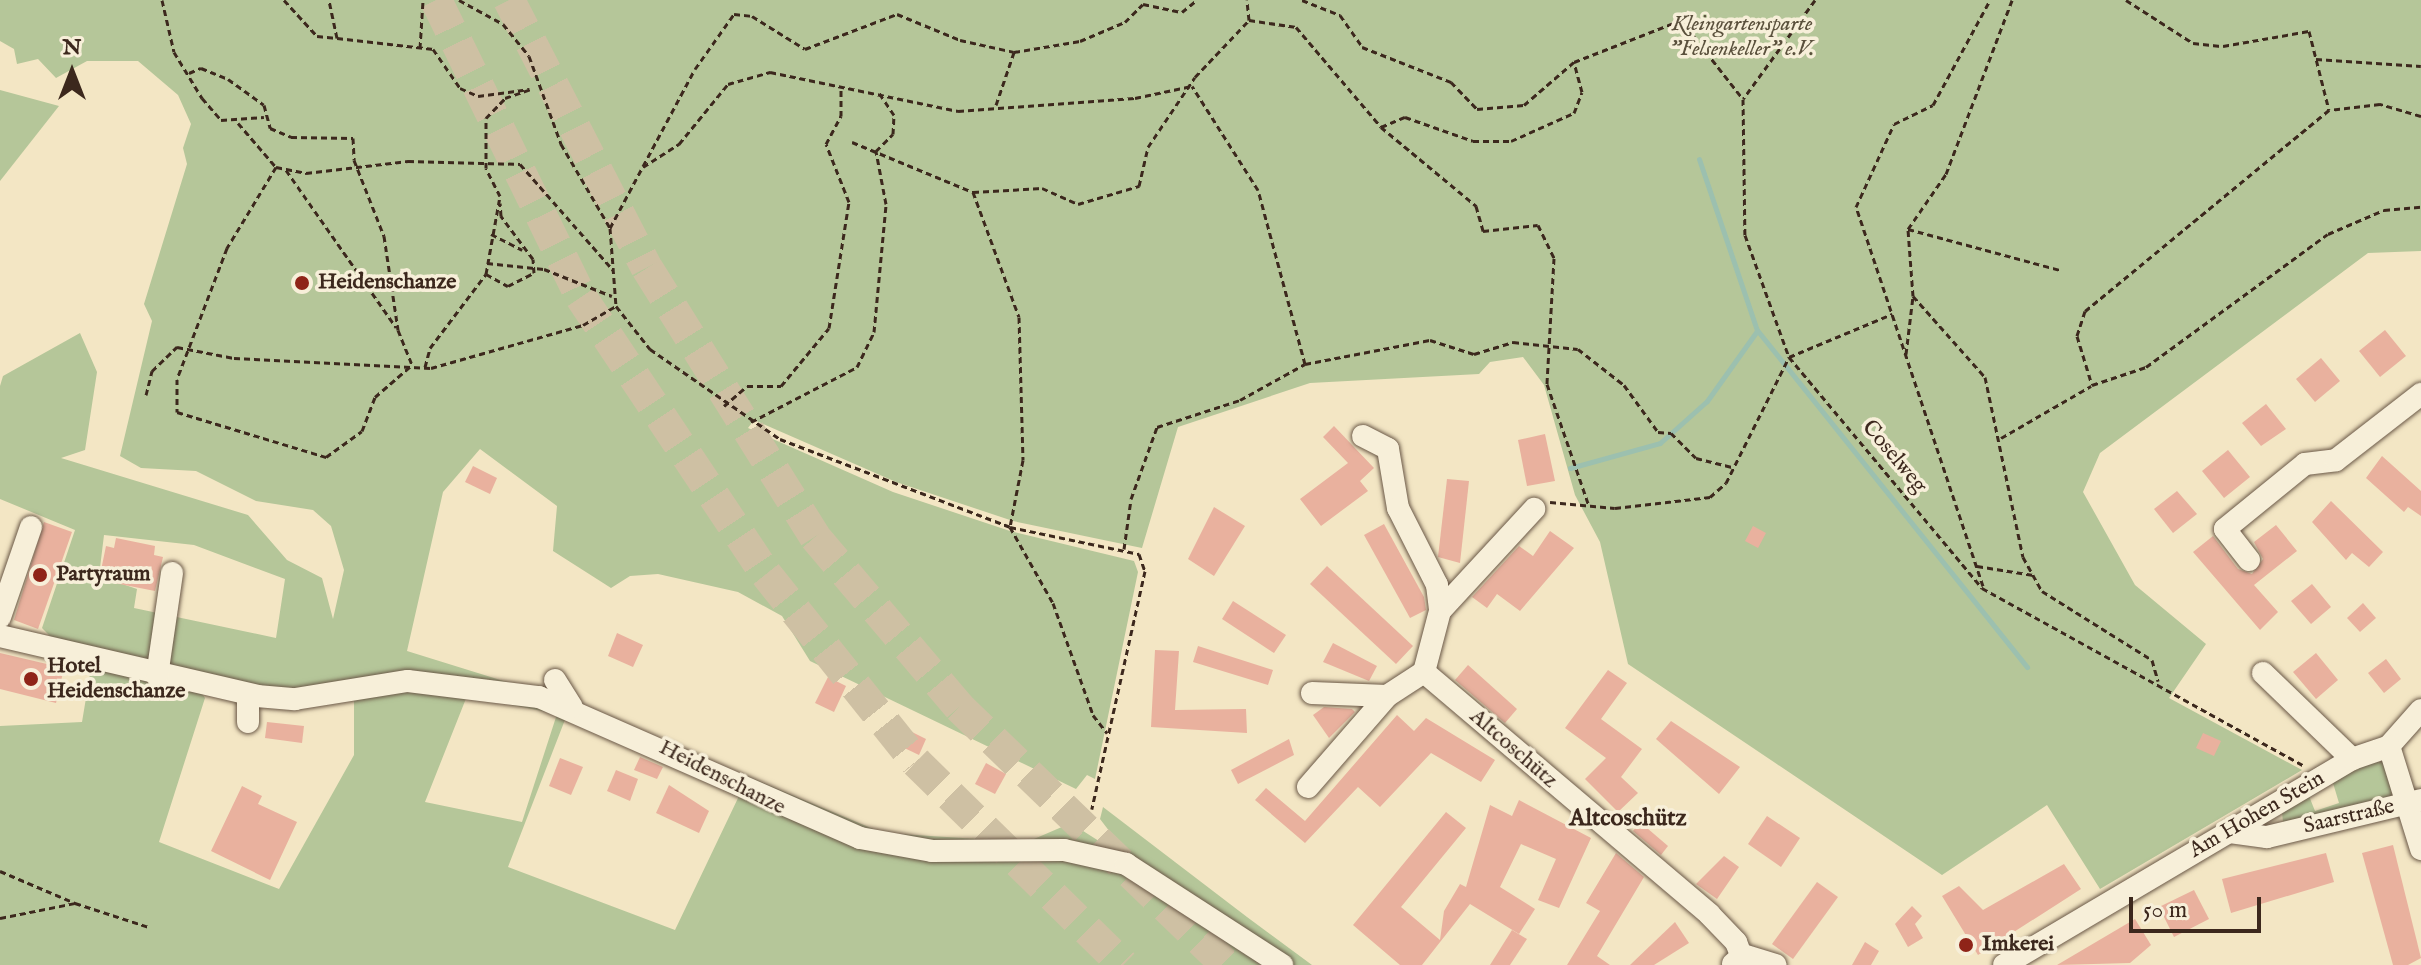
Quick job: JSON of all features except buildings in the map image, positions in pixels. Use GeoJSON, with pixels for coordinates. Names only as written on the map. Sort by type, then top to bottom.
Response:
{"type":"FeatureCollection","features":[{"type":"Feature","properties":{"kind":"street"},"geometry":{"type":"LineString","coordinates":[[2249,560],[2225,529],[2305,464],[2336,460],[2421,394]]}},
{"type":"Feature","properties":{"kind":"street"},"geometry":{"type":"LineString","coordinates":[[1308,787],[1387,696],[1424,672],[1440,611],[1437,585],[1398,508],[1388,449],[1363,436]]}},
{"type":"Feature","properties":{"kind":"street"},"geometry":{"type":"LineString","coordinates":[[1440,611],[1534,509]]}},
{"type":"Feature","properties":{"kind":"street"},"geometry":{"type":"LineString","coordinates":[[0,617],[31,527]]}},
{"type":"Feature","properties":{"kind":"street"},"geometry":{"type":"LineString","coordinates":[[157,676],[172,573]]}},
{"type":"Feature","properties":{"kind":"street","name":"Heidenschanze"},"geometry":{"type":"LineString","coordinates":[[0,636],[157,676],[248,695],[295,699],[408,681],[511,691],[572,707],[763,801],[860,838],[932,851],[1064,850],[1126,864],[1282,965]]}},
{"type":"Feature","properties":{"kind":"street","name":"Altcoschütz"},"geometry":{"type":"LineString","coordinates":[[1424,672],[1709,914],[1740,962],[1776,965]]}},
{"type":"Feature","properties":{"kind":"street"},"geometry":{"type":"LineString","coordinates":[[2263,673],[2352,759]]}},
{"type":"Feature","properties":{"kind":"street"},"geometry":{"type":"LineString","coordinates":[[555,680],[572,707]]}},
{"type":"Feature","properties":{"kind":"street"},"geometry":{"type":"LineString","coordinates":[[1312,693],[1387,696]]}},
{"type":"Feature","properties":{"kind":"street"},"geometry":{"type":"LineString","coordinates":[[248,695],[248,722]]}},
{"type":"Feature","properties":{"kind":"street","name":"Am Hohen Stein"},"geometry":{"type":"LineString","coordinates":[[2004,965],[2352,759],[2389,746],[2421,710]]}},
{"type":"Feature","properties":{"kind":"street"},"geometry":{"type":"LineString","coordinates":[[2389,746],[2415,802],[2421,849]]}},
{"type":"Feature","properties":{"kind":"street","name":"Saarstraße"},"geometry":{"type":"LineString","coordinates":[[2230,832],[2267,837],[2415,802]]}},
{"type":"Feature","properties":{"kind":"path"},"geometry":{"type":"LineString","coordinates":[[162,0],[174,52],[221,120],[238,123],[264,117],[291,137],[353,138],[360,170],[384,236],[398,330],[412,365]]}},
{"type":"Feature","properties":{"kind":"path"},"geometry":{"type":"LineString","coordinates":[[329,0],[337,38]]}},
{"type":"Feature","properties":{"kind":"path"},"geometry":{"type":"LineString","coordinates":[[420,48],[423,0]]}},
{"type":"Feature","properties":{"kind":"path"},"geometry":{"type":"LineString","coordinates":[[459,0],[503,24],[529,56],[533,88],[610,228],[612,296],[616,306],[650,349],[724,406],[751,422],[895,487],[1010,527],[1139,554],[1145,571],[1092,809]]}},
{"type":"Feature","properties":{"kind":"path"},"geometry":{"type":"LineString","coordinates":[[610,228],[642,167],[734,14],[752,16],[805,49],[897,14],[960,40],[1014,52],[1080,41],[1125,22],[1143,4],[1182,12],[1197,0]]}},
{"type":"Feature","properties":{"kind":"path"},"geometry":{"type":"LineString","coordinates":[[852,142],[973,192],[1042,188],[1078,204],[1139,186],[1148,147],[1192,86],[1249,20],[1247,0]]}},
{"type":"Feature","properties":{"kind":"path"},"geometry":{"type":"LineString","coordinates":[[1302,0],[1340,15],[1362,47],[1451,82],[1477,109],[1524,105],[1574,62],[1681,20],[1743,99],[1815,0]]}},
{"type":"Feature","properties":{"kind":"path"},"geometry":{"type":"LineString","coordinates":[[1982,588],[1985,579],[1975,566],[1856,207],[1894,124],[1933,105],[1990,0]]}},
{"type":"Feature","properties":{"kind":"path"},"geometry":{"type":"LineString","coordinates":[[1906,357],[1913,296],[1908,229],[1946,174],[2012,0]]}},
{"type":"Feature","properties":{"kind":"path"},"geometry":{"type":"LineString","coordinates":[[2126,0],[2193,43],[2223,46],[2309,31],[2329,110]]}},
{"type":"Feature","properties":{"kind":"path"},"geometry":{"type":"LineString","coordinates":[[285,1],[317,36],[433,49],[460,88],[478,96],[533,88]]}},
{"type":"Feature","properties":{"kind":"path"},"geometry":{"type":"LineString","coordinates":[[1249,20],[1296,27],[1381,127],[1476,206],[1483,231],[1538,225],[1554,258],[1547,384],[1589,506]]}},
{"type":"Feature","properties":{"kind":"path"},"geometry":{"type":"LineString","coordinates":[[995,107],[1014,52]]}},
{"type":"Feature","properties":{"kind":"path"},"geometry":{"type":"LineString","coordinates":[[2316,59],[2421,66]]}},
{"type":"Feature","properties":{"kind":"path"},"geometry":{"type":"LineString","coordinates":[[1381,127],[1405,117],[1473,141],[1511,141],[1574,113],[1582,92],[1574,62]]}},
{"type":"Feature","properties":{"kind":"path"},"geometry":{"type":"LineString","coordinates":[[189,73],[201,68],[228,79],[264,105],[264,117]]}},
{"type":"Feature","properties":{"kind":"path"},"geometry":{"type":"LineString","coordinates":[[642,167],[679,144],[728,84],[770,72],[841,89],[877,91],[958,111],[1135,98],[1192,86]]}},
{"type":"Feature","properties":{"kind":"path"},"geometry":{"type":"LineString","coordinates":[[1192,86],[1258,190],[1305,364]]}},
{"type":"Feature","properties":{"kind":"path"},"geometry":{"type":"LineString","coordinates":[[533,88],[505,98],[486,118],[486,168],[500,196],[501,216],[535,268]]}},
{"type":"Feature","properties":{"kind":"path"},"geometry":{"type":"LineString","coordinates":[[724,406],[747,386],[781,386],[829,328],[849,202],[826,144],[841,116],[841,89]]}},
{"type":"Feature","properties":{"kind":"path"},"geometry":{"type":"LineString","coordinates":[[876,151],[893,134],[894,115],[877,91]]}},
{"type":"Feature","properties":{"kind":"path","name":"Coselweg"},"geometry":{"type":"LineString","coordinates":[[1743,99],[1745,235],[1789,357],[1982,588],[2080,647],[2158,682],[2311,770]]}},
{"type":"Feature","properties":{"kind":"path"},"geometry":{"type":"LineString","coordinates":[[2092,385],[2077,336],[2085,311],[2329,110],[2380,104],[2421,116]]}},
{"type":"Feature","properties":{"kind":"path"},"geometry":{"type":"LineString","coordinates":[[238,123],[276,167],[360,170],[408,161],[486,168],[520,164],[542,182],[613,270]]}},
{"type":"Feature","properties":{"kind":"path"},"geometry":{"type":"LineString","coordinates":[[751,422],[857,367],[874,332],[886,204],[876,151]]}},
{"type":"Feature","properties":{"kind":"path"},"geometry":{"type":"LineString","coordinates":[[276,167],[227,248],[187,349],[174,404],[184,418],[315,459],[362,431],[375,397],[412,365]]}},
{"type":"Feature","properties":{"kind":"path"},"geometry":{"type":"LineString","coordinates":[[284,168],[398,330]]}},
{"type":"Feature","properties":{"kind":"path"},"geometry":{"type":"LineString","coordinates":[[973,192],[1019,317],[1023,460],[1010,527],[1053,603],[1093,715],[1107,733]]}},
{"type":"Feature","properties":{"kind":"path"},"geometry":{"type":"LineString","coordinates":[[425,367],[430,348],[486,274],[500,196]]}},
{"type":"Feature","properties":{"kind":"path"},"geometry":{"type":"LineString","coordinates":[[2001,438],[2092,385],[2146,367],[2328,234],[2384,210],[2421,207]]}},
{"type":"Feature","properties":{"kind":"path"},"geometry":{"type":"LineString","coordinates":[[1908,229],[2060,270]]}},
{"type":"Feature","properties":{"kind":"path"},"geometry":{"type":"LineString","coordinates":[[491,234],[525,252]]}},
{"type":"Feature","properties":{"kind":"path"},"geometry":{"type":"LineString","coordinates":[[487,263],[535,268],[612,296]]}},
{"type":"Feature","properties":{"kind":"path"},"geometry":{"type":"LineString","coordinates":[[486,274],[508,286],[535,268]]}},
{"type":"Feature","properties":{"kind":"path"},"geometry":{"type":"LineString","coordinates":[[1913,296],[1985,377],[2033,575],[2042,591],[2152,660],[2158,682]]}},
{"type":"Feature","properties":{"kind":"path"},"geometry":{"type":"LineString","coordinates":[[146,395],[163,357],[187,349],[234,358],[425,367],[572,329],[616,306]]}},
{"type":"Feature","properties":{"kind":"path"},"geometry":{"type":"LineString","coordinates":[[1556,499],[1589,506],[1710,497],[1733,467],[1780,368],[1789,357],[1892,314]]}},
{"type":"Feature","properties":{"kind":"path"},"geometry":{"type":"LineString","coordinates":[[1124,549],[1131,499],[1157,427],[1240,400],[1305,364],[1430,340],[1474,354],[1513,342],[1578,349],[1624,385],[1658,432],[1671,433],[1696,458],[1733,467]]}},
{"type":"Feature","properties":{"kind":"path"},"geometry":{"type":"LineString","coordinates":[[1975,566],[2033,575]]}},
{"type":"Feature","properties":{"kind":"path"},"geometry":{"type":"LineString","coordinates":[[0,871],[75,903],[149,927]]}},
{"type":"Feature","properties":{"kind":"path"},"geometry":{"type":"LineString","coordinates":[[0,918],[75,903]]}},
{"type":"Feature","properties":{"kind":"green space","name":"Kleingartensparte \"Felsenkeller\" e.V."},"geometry":{"type":"Polygon","coordinates":[[[0,0],[2421,0],[2421,251],[2368,253],[2100,453],[2083,492],[2135,585],[2206,644],[2169,698],[2302,770],[2100,889],[2047,805],[1942,875],[1628,664],[1600,542],[1575,495],[1544,385],[1523,357],[1490,362],[1479,374],[1310,383],[1178,427],[1142,548],[1013,521],[896,482],[754,420],[748,428],[893,492],[1010,531],[1134,561],[1138,572],[1095,779],[1087,775],[1076,789],[810,661],[782,616],[738,592],[658,574],[630,576],[611,588],[553,551],[557,506],[480,449],[443,492],[407,651],[510,683],[286,692],[53,639],[42,628],[75,530],[0,499],[0,386],[3,376],[80,333],[97,372],[85,450],[61,458],[248,515],[287,560],[322,578],[333,619],[344,570],[331,526],[313,510],[256,501],[196,471],[141,468],[120,456],[152,321],[144,304],[187,164],[183,148],[191,124],[178,95],[138,61],[87,61],[56,78],[38,59],[17,64],[14,49],[0,41],[0,0]],[[104,535],[99,576],[137,589],[134,608],[276,638],[285,579],[194,545],[104,535]]]}},
{"type":"Feature","properties":{"kind":"green space"},"geometry":{"type":"Polygon","coordinates":[[[0,90],[59,106],[0,181],[0,90]]]}},
{"type":"Feature","properties":{"kind":"green space"},"geometry":{"type":"Polygon","coordinates":[[[91,668],[201,692],[205,698],[159,842],[279,889],[354,755],[354,695],[415,686],[518,698],[568,712],[508,867],[675,930],[739,796],[885,849],[1065,855],[1116,866],[1155,883],[1274,965],[0,965],[0,726],[82,722],[91,668]],[[467,696],[425,802],[522,822],[557,714],[467,696]]]}},
{"type":"Feature","properties":{"kind":"green space"},"geometry":{"type":"Polygon","coordinates":[[[2367,762],[2387,762],[2392,797],[2283,822],[2282,812],[2309,796],[2315,811],[2339,803],[2333,783],[2367,762]]]}},
{"type":"Feature","properties":{"kind":"green space"},"geometry":{"type":"Polygon","coordinates":[[[749,777],[883,833],[1027,842],[1085,817],[1080,829],[1113,850],[898,841],[744,785],[749,777]]]}},
{"type":"Feature","properties":{"kind":"green space"},"geometry":{"type":"Polygon","coordinates":[[[1103,807],[1312,965],[1290,965],[1133,862],[1100,819],[1103,807]]]}},
{"type":"Feature","properties":{"kind":"waterway"},"geometry":{"type":"LineString","coordinates":[[1699,159],[1757,330],[2027,667]]}},
{"type":"Feature","properties":{"kind":"waterway"},"geometry":{"type":"LineString","coordinates":[[1570,468],[1660,443],[1707,401],[1757,331]]}},
{"type":"Feature","properties":{"kind":"tunnel"},"geometry":{"type":"LineString","coordinates":[[436,0],[581,297],[766,574],[916,762],[1123,965]]}},
{"type":"Feature","properties":{"kind":"tunnel"},"geometry":{"type":"LineString","coordinates":[[509,0],[647,268],[815,537],[959,707],[1226,965]]}},
{"type":"Feature","properties":{"kind":"place","name":"Heidenschanze"},"geometry":{"type":"Point","coordinates":[302,283]}},
{"type":"Feature","properties":{"kind":"place","name":"Partyraum"},"geometry":{"type":"Point","coordinates":[40,575]}},
{"type":"Feature","properties":{"kind":"place","name":"Hotel Heidenschanze"},"geometry":{"type":"Point","coordinates":[31,679]}},
{"type":"Feature","properties":{"kind":"place","name":"Imkerei"},"geometry":{"type":"Point","coordinates":[1966,945]}},
{"type":"Feature","properties":{"kind":"district","name":"Altcoschütz"},"geometry":{"type":"Point","coordinates":[1628,819]}}]}
